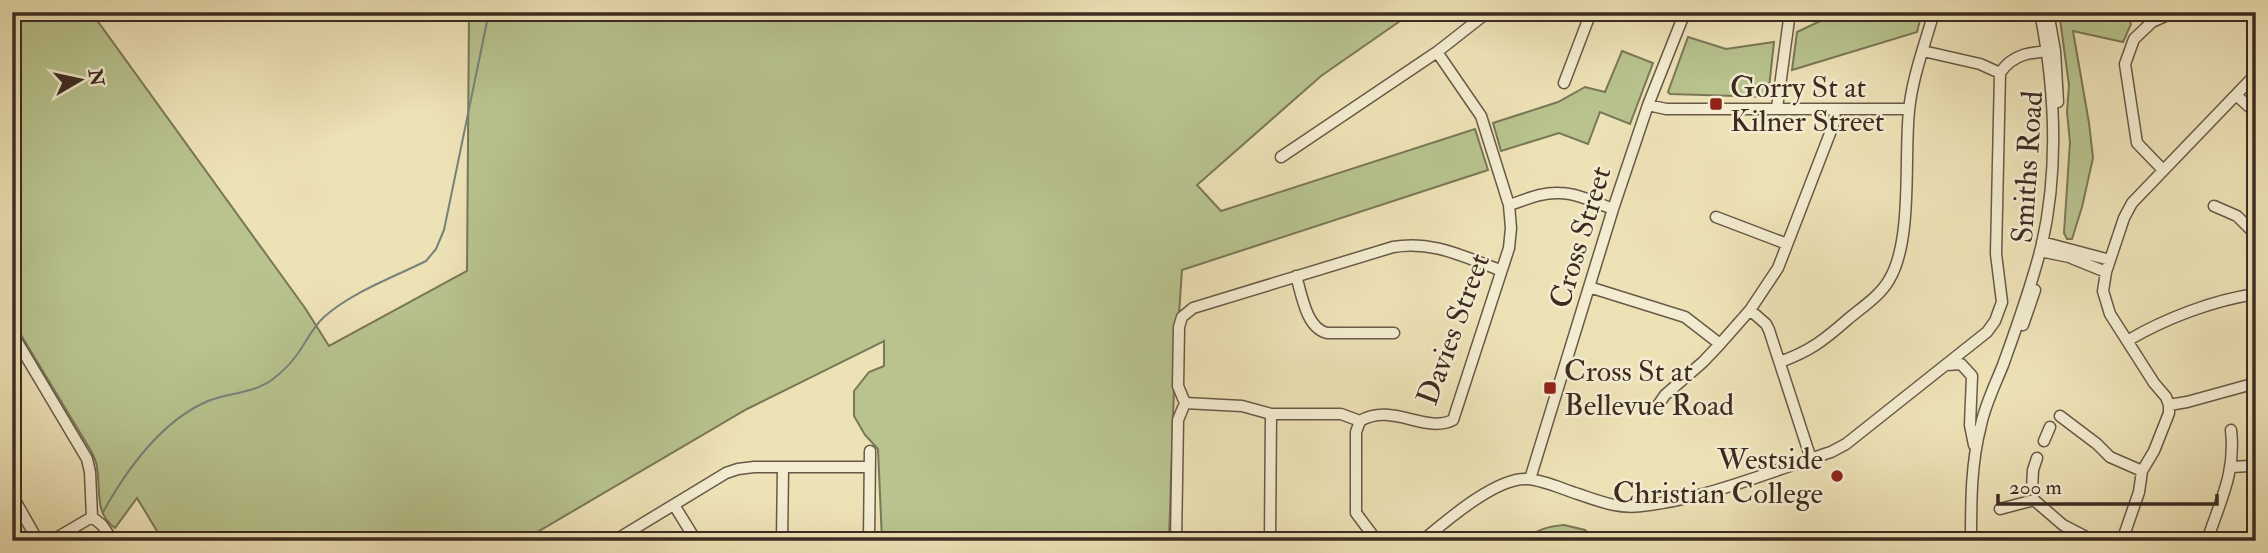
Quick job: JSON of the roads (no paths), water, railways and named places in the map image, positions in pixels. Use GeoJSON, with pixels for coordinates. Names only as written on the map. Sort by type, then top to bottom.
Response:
{"type":"FeatureCollection","features":[{"type":"Feature","properties":{"kind":"street"},"geometry":{"type":"LineString","coordinates":[[1281,157],[1437,52],[1488,12]]}},
{"type":"Feature","properties":{"kind":"street"},"geometry":{"type":"LineString","coordinates":[[1564,83],[1591,12]]}},
{"type":"Feature","properties":{"kind":"street","name":"Cross Street"},"geometry":{"type":"LineString","coordinates":[[1530,479],[1613,209],[1648,105],[1685,12]]}},
{"type":"Feature","properties":{"kind":"street"},"geometry":{"type":"LineString","coordinates":[[1777,108],[1790,12]]}},
{"type":"Feature","properties":{"kind":"street"},"geometry":{"type":"LineString","coordinates":[[1780,362],[1803,354],[1819,344],[1875,296],[1889,280],[1903,234],[1909,109],[1934,12]]}},
{"type":"Feature","properties":{"kind":"street","name":"Smiths Road"},"geometry":{"type":"LineString","coordinates":[[2040,12],[2051,51]]}},
{"type":"Feature","properties":{"kind":"street","name":"Smiths Road"},"geometry":{"type":"LineString","coordinates":[[1971,541],[1971,479],[1981,421],[2044,247],[2052,151],[2048,12]]}},
{"type":"Feature","properties":{"kind":"street"},"geometry":{"type":"LineString","coordinates":[[2164,170],[2137,144],[2125,64],[2134,39],[2152,22],[2174,12]]}},
{"type":"Feature","properties":{"kind":"street","name":"Smiths Road"},"geometry":{"type":"LineString","coordinates":[[1923,51],[1980,64],[2000,73]]}},
{"type":"Feature","properties":{"kind":"street","name":"Smiths Road"},"geometry":{"type":"LineString","coordinates":[[1530,479],[1612,505],[1632,507],[1688,498],[1811,459],[1846,444],[1987,332],[1996,321],[2002,302],[1996,254],[2000,73],[2008,61],[2017,57],[2051,51]]}},
{"type":"Feature","properties":{"kind":"street","name":"Davies Street"},"geometry":{"type":"LineString","coordinates":[[1360,421],[1369,415],[1397,415],[1445,425],[1453,420],[1508,248],[1511,228],[1509,205],[1481,117],[1437,52]]}},
{"type":"Feature","properties":{"kind":"street"},"geometry":{"type":"LineString","coordinates":[[2122,541],[2139,492],[2142,471],[2154,451],[2169,413],[2169,405],[2110,314],[2103,283],[2106,272],[2127,210],[2256,74]]}},
{"type":"Feature","properties":{"kind":"street"},"geometry":{"type":"LineString","coordinates":[[2236,95],[2256,113]]}},
{"type":"Feature","properties":{"kind":"street"},"geometry":{"type":"LineString","coordinates":[[1648,105],[1666,109],[1909,109]]}},
{"type":"Feature","properties":{"kind":"street"},"geometry":{"type":"LineString","coordinates":[[1656,408],[1665,395],[1703,362],[1750,310],[1778,268],[1834,123],[1835,109]]}},
{"type":"Feature","properties":{"kind":"street"},"geometry":{"type":"LineString","coordinates":[[1509,205],[1559,193],[1574,195],[1613,209]]}},
{"type":"Feature","properties":{"kind":"street"},"geometry":{"type":"LineString","coordinates":[[2214,206],[2237,216],[2256,234]]}},
{"type":"Feature","properties":{"kind":"street"},"geometry":{"type":"LineString","coordinates":[[1716,217],[1787,244]]}},
{"type":"Feature","properties":{"kind":"street"},"geometry":{"type":"LineString","coordinates":[[1176,541],[1178,420],[1185,402],[1178,386],[1179,327],[1182,317],[1193,308],[1393,247],[1411,244],[1432,246],[1500,270]]}},
{"type":"Feature","properties":{"kind":"street"},"geometry":{"type":"LineString","coordinates":[[2044,247],[2110,260]]}},
{"type":"Feature","properties":{"kind":"street"},"geometry":{"type":"LineString","coordinates":[[2044,247],[2106,272]]}},
{"type":"Feature","properties":{"kind":"street"},"geometry":{"type":"LineString","coordinates":[[1296,276],[1312,324],[1319,331],[1394,332]]}},
{"type":"Feature","properties":{"kind":"street"},"geometry":{"type":"LineString","coordinates":[[1590,287],[1685,317],[1720,344]]}},
{"type":"Feature","properties":{"kind":"street"},"geometry":{"type":"LineString","coordinates":[[2127,341],[2156,324],[2256,294]]}},
{"type":"Feature","properties":{"kind":"street"},"geometry":{"type":"LineString","coordinates":[[1750,310],[1766,324],[1811,459]]}},
{"type":"Feature","properties":{"kind":"street"},"geometry":{"type":"LineString","coordinates":[[12,333],[87,459],[92,517],[102,525],[113,541]]}},
{"type":"Feature","properties":{"kind":"street"},"geometry":{"type":"LineString","coordinates":[[1946,365],[1961,364],[1972,376],[1970,425],[1975,449]]}},
{"type":"Feature","properties":{"kind":"street"},"geometry":{"type":"LineString","coordinates":[[2169,405],[2256,383]]}},
{"type":"Feature","properties":{"kind":"street"},"geometry":{"type":"LineString","coordinates":[[1185,402],[1242,405],[1271,414],[1341,414],[1360,421],[1356,432],[1356,513],[1377,541]]}},
{"type":"Feature","properties":{"kind":"street"},"geometry":{"type":"LineString","coordinates":[[1270,541],[1271,414]]}},
{"type":"Feature","properties":{"kind":"street"},"geometry":{"type":"LineString","coordinates":[[2060,416],[2110,457],[2142,471]]}},
{"type":"Feature","properties":{"kind":"street"},"geometry":{"type":"LineString","coordinates":[[2044,441],[2050,427]]}},
{"type":"Feature","properties":{"kind":"street"},"geometry":{"type":"LineString","coordinates":[[2207,541],[2223,501],[2232,467],[2231,430]]}},
{"type":"Feature","properties":{"kind":"street"},"geometry":{"type":"LineString","coordinates":[[869,541],[870,451]]}},
{"type":"Feature","properties":{"kind":"street"},"geometry":{"type":"LineString","coordinates":[[2032,489],[2033,470],[2038,458]]}},
{"type":"Feature","properties":{"kind":"street"},"geometry":{"type":"LineString","coordinates":[[782,541],[783,467]]}},
{"type":"Feature","properties":{"kind":"street"},"geometry":{"type":"LineString","coordinates":[[614,541],[738,469],[870,467]]}},
{"type":"Feature","properties":{"kind":"street"},"geometry":{"type":"LineString","coordinates":[[2232,467],[2249,467]]}},
{"type":"Feature","properties":{"kind":"street"},"geometry":{"type":"LineString","coordinates":[[1423,541],[1466,505],[1498,488],[1522,479],[1530,479]]}},
{"type":"Feature","properties":{"kind":"street"},"geometry":{"type":"LineString","coordinates":[[12,495],[38,541]]}},
{"type":"Feature","properties":{"kind":"street"},"geometry":{"type":"LineString","coordinates":[[2000,509],[2034,500],[2063,525],[2094,541]]}},
{"type":"Feature","properties":{"kind":"street"},"geometry":{"type":"LineString","coordinates":[[674,505],[695,539]]}},
{"type":"Feature","properties":{"kind":"street"},"geometry":{"type":"LineString","coordinates":[[51,541],[92,517]]}},
{"type":"Feature","properties":{"kind":"waterway"},"geometry":{"type":"LineString","coordinates":[[103,512],[134,463],[175,421],[208,401],[266,384],[294,359],[319,322],[335,308],[359,293],[426,261],[436,249],[444,230],[489,12]]}},
{"type":"Feature","properties":{"kind":"waterway"},"geometry":{"type":"LineString","coordinates":[[89,541],[93,536]]}},
{"type":"Feature","properties":{"kind":"place","name":"Gorry St at Kilner Street"},"geometry":{"type":"Point","coordinates":[1716,104]}},
{"type":"Feature","properties":{"kind":"place","name":"Cross St at Bellevue Road"},"geometry":{"type":"Point","coordinates":[1550,388]}},
{"type":"Feature","properties":{"kind":"place","name":"Westside Christian College"},"geometry":{"type":"Point","coordinates":[1837,476]}}]}
